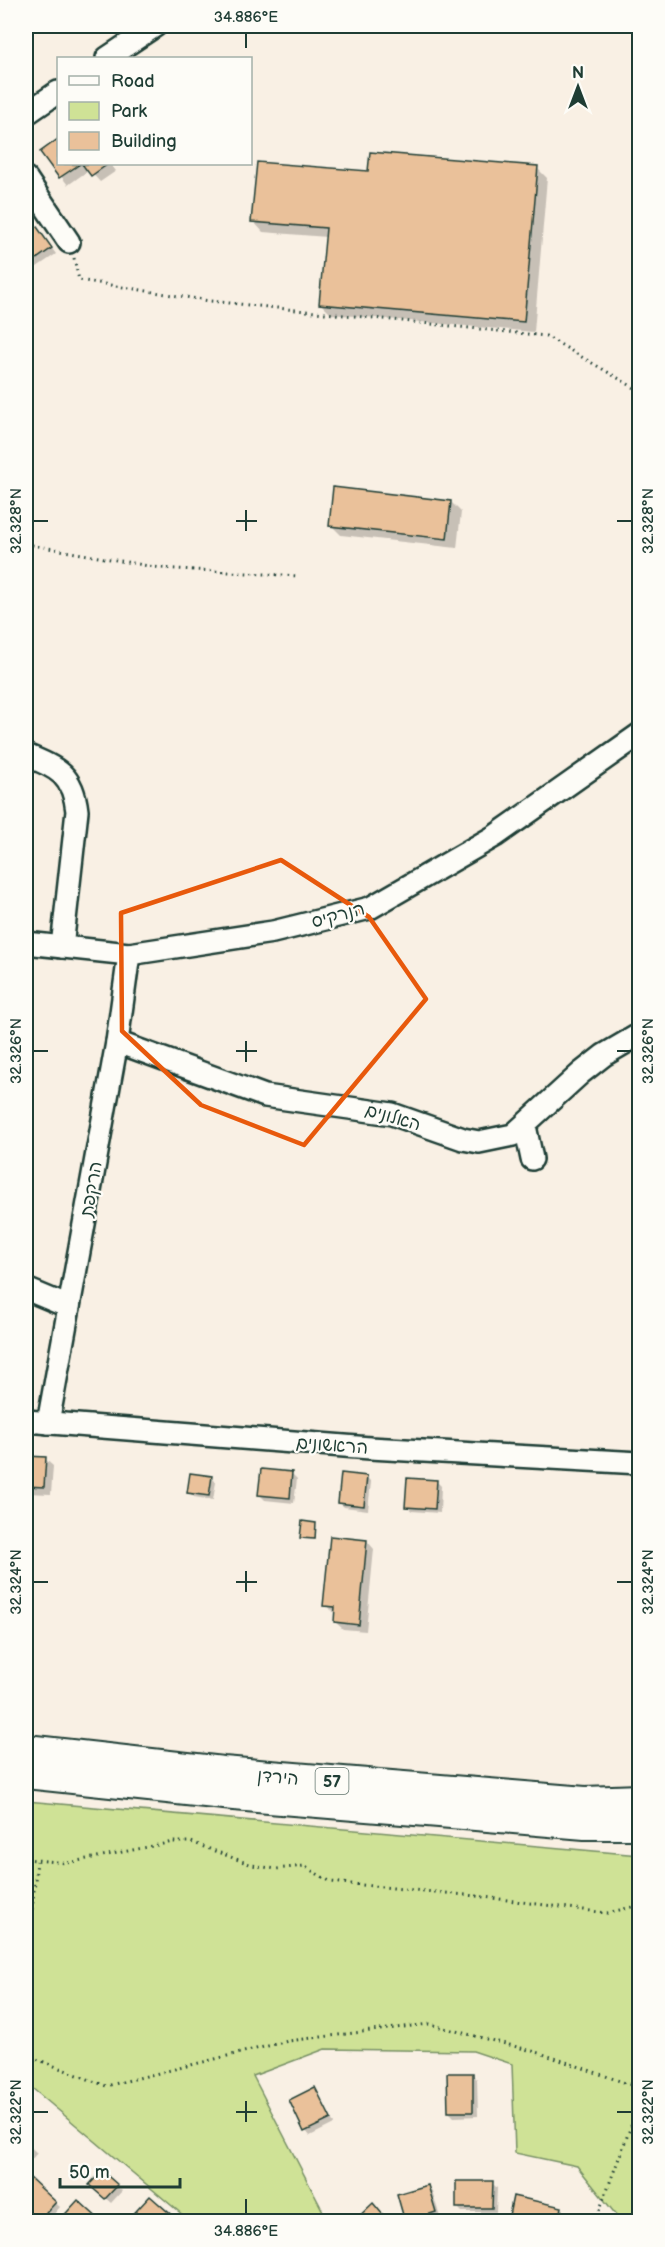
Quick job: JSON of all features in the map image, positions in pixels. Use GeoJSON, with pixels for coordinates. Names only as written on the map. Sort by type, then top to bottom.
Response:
{"type":"FeatureCollection","features":[{"type":"Feature","properties":{"kind":"highway","name":"הירדן"},"geometry":{"type":"LineString","coordinates":[[26,1750],[223,1772],[585,1802],[639,1800]]}},
{"type":"Feature","properties":{"kind":"highway","name":"הירדן"},"geometry":{"type":"LineString","coordinates":[[26,1773],[234,1795],[573,1823],[639,1824]]}},
{"type":"Feature","properties":{"kind":"street"},"geometry":{"type":"LineString","coordinates":[[108,57],[155,26]]}},
{"type":"Feature","properties":{"kind":"street"},"geometry":{"type":"LineString","coordinates":[[26,114],[57,93]]}},
{"type":"Feature","properties":{"kind":"street"},"geometry":{"type":"LineString","coordinates":[[26,178],[69,242]]}},
{"type":"Feature","properties":{"kind":"street","name":"הנרקיס"},"geometry":{"type":"LineString","coordinates":[[26,943],[129,954],[273,933],[370,908],[495,837],[639,734]]}},
{"type":"Feature","properties":{"kind":"street"},"geometry":{"type":"LineString","coordinates":[[26,755],[57,768],[75,791],[77,811],[62,947]]}},
{"type":"Feature","properties":{"kind":"street","name":"הרקפת"},"geometry":{"type":"LineString","coordinates":[[48,1422],[117,1042],[129,954]]}},
{"type":"Feature","properties":{"kind":"street","name":"האלונים"},"geometry":{"type":"LineString","coordinates":[[117,1042],[265,1096],[374,1110],[479,1142],[513,1135],[581,1073],[604,1055],[639,1034]]}},
{"type":"Feature","properties":{"kind":"street"},"geometry":{"type":"LineString","coordinates":[[525,1125],[532,1160]]}},
{"type":"Feature","properties":{"kind":"street"},"geometry":{"type":"LineString","coordinates":[[26,1289],[69,1307]]}},
{"type":"Feature","properties":{"kind":"street","name":"הראשונים"},"geometry":{"type":"LineString","coordinates":[[26,1421],[370,1448],[639,1463]]}},
{"type":"Feature","properties":{"kind":"path"},"geometry":{"type":"LineString","coordinates":[[69,242],[79,280],[210,301],[546,336],[639,391]]}},
{"type":"Feature","properties":{"kind":"path"},"geometry":{"type":"LineString","coordinates":[[26,544],[160,568],[299,576]]}},
{"type":"Feature","properties":{"kind":"path"},"geometry":{"type":"LineString","coordinates":[[26,1859],[68,1863],[173,1842],[191,1842],[252,1865],[276,1869],[304,1866],[331,1882],[476,1896],[607,1913],[639,1905]]}},
{"type":"Feature","properties":{"kind":"path"},"geometry":{"type":"LineString","coordinates":[[26,1969],[37,1861]]}},
{"type":"Feature","properties":{"kind":"path"},"geometry":{"type":"LineString","coordinates":[[26,2055],[106,2086],[288,2041],[429,2024],[540,2053],[639,2088]]}},
{"type":"Feature","properties":{"kind":"path"},"geometry":{"type":"LineString","coordinates":[[595,2222],[639,2102]]}},
{"type":"Feature","properties":{"kind":"highlighted area"},"geometry":{"type":"Polygon","coordinates":[[[281,860],[369,917],[426,999],[304,1145],[201,1105],[122,1031],[121,913],[281,860]]]}},
{"type":"Feature","properties":{"kind":"green space"},"geometry":{"type":"Polygon","coordinates":[[[26,1801],[639,1855],[639,2221],[621,2221],[577,2166],[515,2153],[512,2064],[473,2051],[325,2049],[253,2076],[328,2221],[190,2221],[26,2083],[26,1801]]]}},
{"type":"Feature","properties":{"kind":"building"},"geometry":{"type":"Polygon","coordinates":[[[57,140],[57,165],[78,165],[59,178],[40,152],[57,140]]]}},
{"type":"Feature","properties":{"kind":"building"},"geometry":{"type":"Polygon","coordinates":[[[370,152],[538,166],[524,322],[319,304],[326,228],[251,222],[257,162],[368,171],[370,152]]]}},
{"type":"Feature","properties":{"kind":"building"},"geometry":{"type":"Polygon","coordinates":[[[83,165],[107,165],[91,176],[83,165]]]}},
{"type":"Feature","properties":{"kind":"building"},"geometry":{"type":"Polygon","coordinates":[[[30,217],[52,248],[28,265],[26,262],[26,220],[30,217]]]}},
{"type":"Feature","properties":{"kind":"building"},"geometry":{"type":"Polygon","coordinates":[[[333,487],[451,501],[447,539],[329,526],[333,487]]]}},
{"type":"Feature","properties":{"kind":"building"},"geometry":{"type":"Polygon","coordinates":[[[26,1456],[46,1457],[44,1487],[26,1486],[26,1456]]]}},
{"type":"Feature","properties":{"kind":"building"},"geometry":{"type":"Polygon","coordinates":[[[261,1469],[292,1472],[290,1498],[258,1495],[261,1469]]]}},
{"type":"Feature","properties":{"kind":"building"},"geometry":{"type":"Polygon","coordinates":[[[190,1473],[212,1476],[209,1496],[187,1493],[190,1473]]]}},
{"type":"Feature","properties":{"kind":"building"},"geometry":{"type":"Polygon","coordinates":[[[341,1473],[367,1476],[364,1506],[338,1503],[341,1473]]]}},
{"type":"Feature","properties":{"kind":"building"},"geometry":{"type":"Polygon","coordinates":[[[407,1478],[437,1480],[435,1509],[405,1507],[407,1478]]]}},
{"type":"Feature","properties":{"kind":"building"},"geometry":{"type":"Polygon","coordinates":[[[302,1521],[316,1523],[315,1539],[300,1538],[302,1521]]]}},
{"type":"Feature","properties":{"kind":"building"},"geometry":{"type":"Polygon","coordinates":[[[330,1536],[367,1540],[359,1625],[334,1622],[335,1607],[323,1606],[330,1536]]]}},
{"type":"Feature","properties":{"kind":"building"},"geometry":{"type":"Polygon","coordinates":[[[447,2073],[473,2073],[473,2112],[448,2112],[447,2073]]]}},
{"type":"Feature","properties":{"kind":"building"},"geometry":{"type":"Polygon","coordinates":[[[315,2087],[331,2119],[304,2132],[289,2100],[315,2087]]]}},
{"type":"Feature","properties":{"kind":"building"},"geometry":{"type":"Polygon","coordinates":[[[102,2171],[118,2185],[105,2199],[89,2185],[102,2171]]]}},
{"type":"Feature","properties":{"kind":"building"},"geometry":{"type":"Polygon","coordinates":[[[29,2177],[56,2202],[39,2221],[26,2209],[26,2181],[29,2177]]]}},
{"type":"Feature","properties":{"kind":"building"},"geometry":{"type":"Polygon","coordinates":[[[456,2181],[493,2181],[492,2208],[456,2208],[456,2181]]]}},
{"type":"Feature","properties":{"kind":"building"},"geometry":{"type":"Polygon","coordinates":[[[428,2185],[436,2212],[405,2222],[397,2194],[428,2185]]]}},
{"type":"Feature","properties":{"kind":"building"},"geometry":{"type":"Polygon","coordinates":[[[150,2196],[176,2219],[174,2222],[126,2222],[150,2196]]]}},
{"type":"Feature","properties":{"kind":"building"},"geometry":{"type":"Polygon","coordinates":[[[513,2196],[562,2207],[559,2222],[508,2220],[513,2196]]]}},
{"type":"Feature","properties":{"kind":"building"},"geometry":{"type":"Polygon","coordinates":[[[78,2200],[102,2222],[58,2222],[78,2200]]]}},
{"type":"Feature","properties":{"kind":"building"},"geometry":{"type":"Polygon","coordinates":[[[373,2203],[389,2222],[353,2222],[373,2203]]]}}]}
